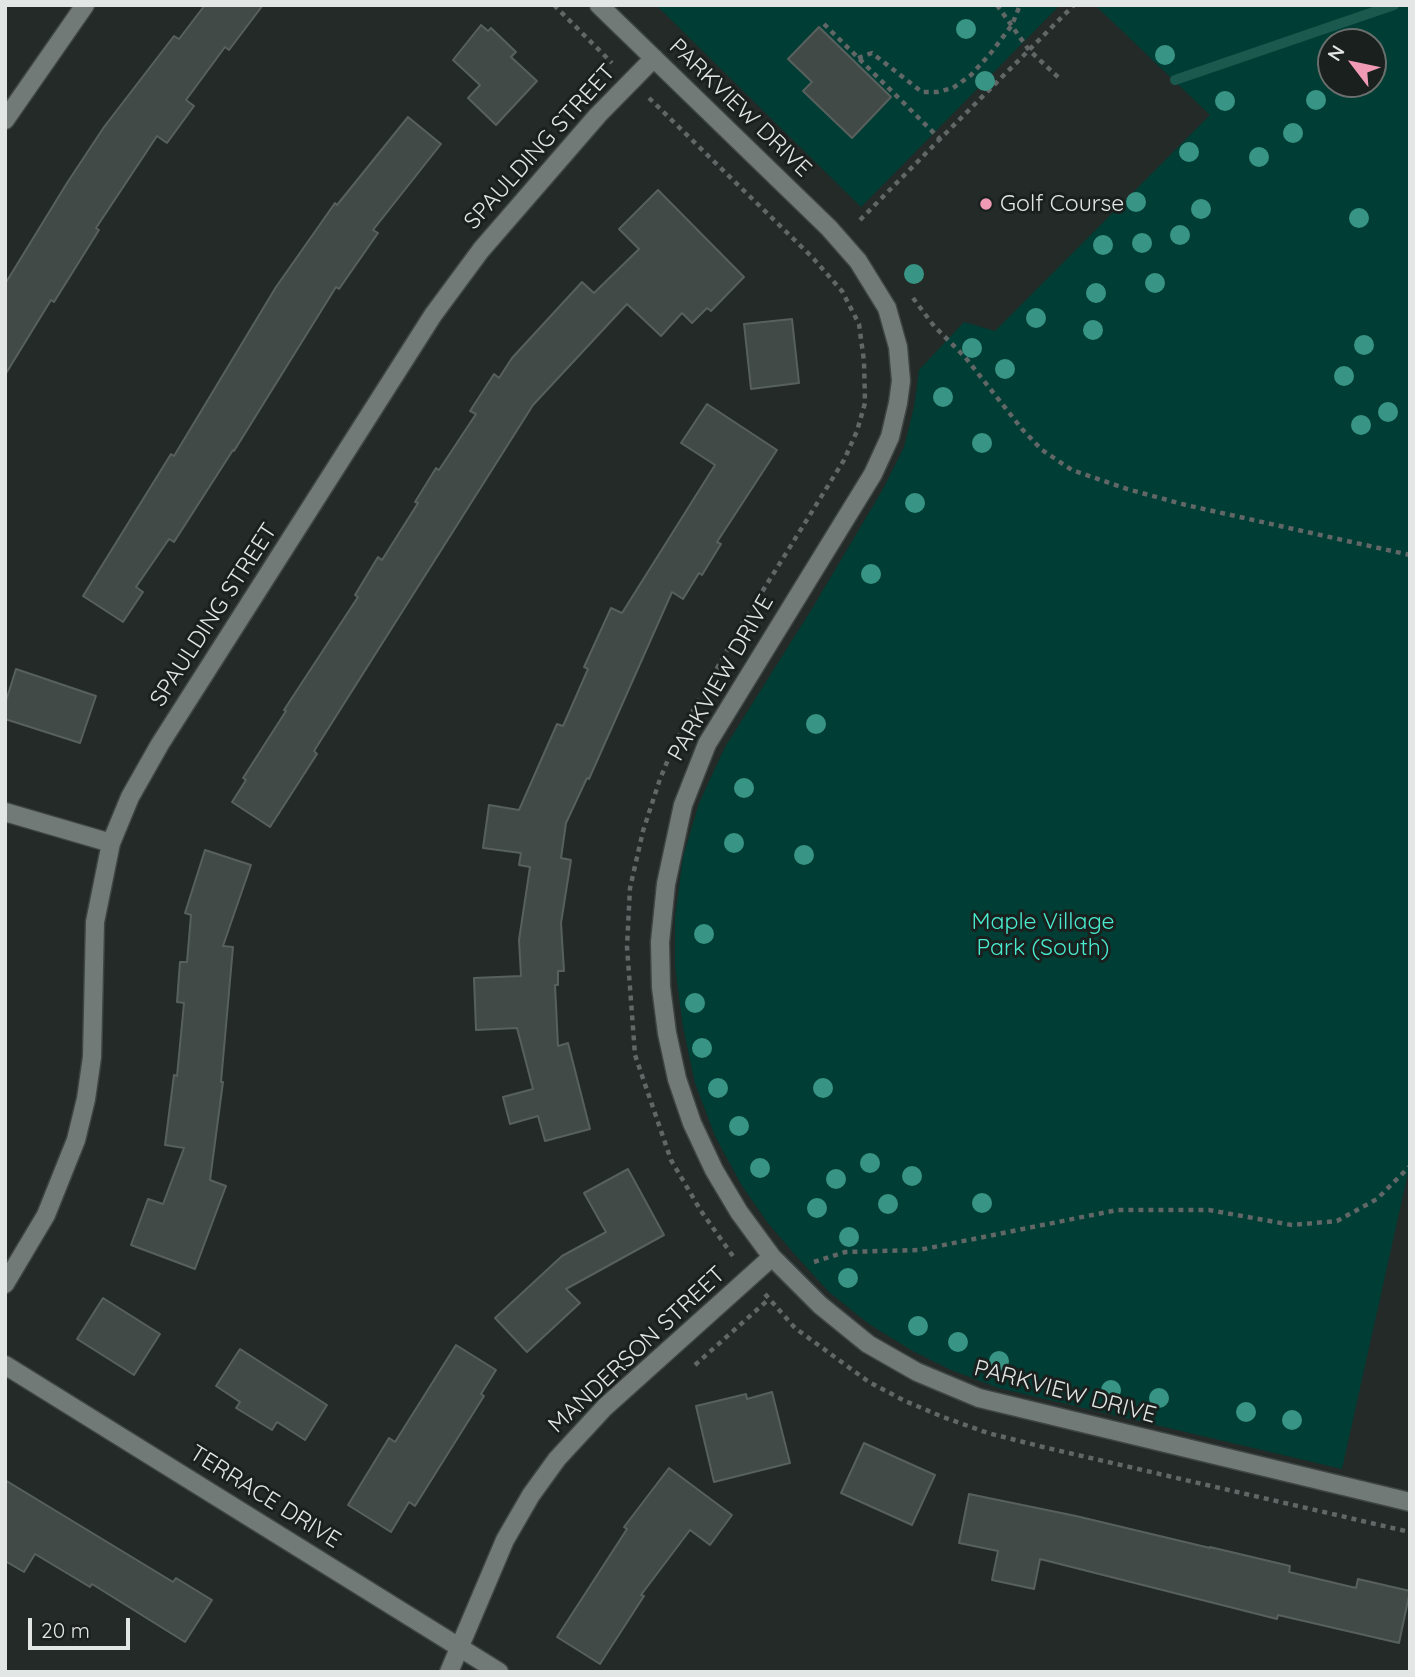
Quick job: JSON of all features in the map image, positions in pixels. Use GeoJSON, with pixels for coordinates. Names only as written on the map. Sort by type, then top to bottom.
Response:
{"type":"FeatureCollection","features":[{"type":"Feature","properties":{"kind":"street"},"geometry":{"type":"LineString","coordinates":[[5,120],[85,5]]}},
{"type":"Feature","properties":{"kind":"street","name":"PARKVIEW DRIVE"},"geometry":{"type":"LineString","coordinates":[[599,5],[829,228],[858,261],[887,308],[898,346],[901,381],[898,403],[890,437],[873,474],[707,744],[683,805],[666,884],[660,942],[662,987],[667,1034],[677,1079],[692,1123],[714,1170],[739,1212],[772,1257],[827,1311],[868,1344],[918,1372],[979,1398],[1410,1502]]}},
{"type":"Feature","properties":{"kind":"street","name":"SPAULDING STREET"},"geometry":{"type":"LineString","coordinates":[[5,1284],[46,1215],[76,1140],[92,1057],[95,922],[111,844],[130,797],[160,744],[433,315],[499,229],[598,115],[654,58]]}},
{"type":"Feature","properties":{"kind":"street"},"geometry":{"type":"LineString","coordinates":[[5,812],[111,844]]}},
{"type":"Feature","properties":{"kind":"street","name":"MANDERSON STREET"},"geometry":{"type":"LineString","coordinates":[[449,1672],[505,1541],[531,1495],[557,1459],[605,1407],[772,1257]]}},
{"type":"Feature","properties":{"kind":"street","name":"TERRACE DRIVE"},"geometry":{"type":"LineString","coordinates":[[5,1365],[499,1672]]}},
{"type":"Feature","properties":{"kind":"path"},"geometry":{"type":"LineString","coordinates":[[554,5],[610,60]]}},
{"type":"Feature","properties":{"kind":"path"},"geometry":{"type":"LineString","coordinates":[[998,5],[1029,50],[1060,79]]}},
{"type":"Feature","properties":{"kind":"path"},"geometry":{"type":"LineString","coordinates":[[859,58],[872,53],[922,92],[953,88],[971,75],[990,54],[1012,26],[1020,5]]}},
{"type":"Feature","properties":{"kind":"path"},"geometry":{"type":"LineString","coordinates":[[860,220],[1074,5]]}},
{"type":"Feature","properties":{"kind":"path"},"geometry":{"type":"LineString","coordinates":[[824,24],[940,139]]}},
{"type":"Feature","properties":{"kind":"path"},"geometry":{"type":"LineString","coordinates":[[652,101],[813,258],[842,291],[859,324],[864,361],[865,403],[848,451],[825,493],[739,629],[675,743],[643,831],[631,888],[627,947],[635,1055],[671,1160],[732,1256]]}},
{"type":"Feature","properties":{"kind":"path"},"geometry":{"type":"LineString","coordinates":[[934,327],[965,357],[1042,450],[1072,470],[1186,505],[1410,555]]}},
{"type":"Feature","properties":{"kind":"path"},"geometry":{"type":"LineString","coordinates":[[812,1263],[845,1252],[919,1250],[1117,1210],[1209,1210],[1292,1225],[1337,1221],[1377,1199],[1410,1166]]}},
{"type":"Feature","properties":{"kind":"path"},"geometry":{"type":"LineString","coordinates":[[688,1371],[769,1299]]}},
{"type":"Feature","properties":{"kind":"green space"},"geometry":{"type":"Polygon","coordinates":[[[656,5],[1060,5],[861,207],[656,5]]]}},
{"type":"Feature","properties":{"kind":"green space","name":"Maple Village Park (South)"},"geometry":{"type":"Polygon","coordinates":[[[1095,5],[1410,5],[1410,1164],[1342,1469],[999,1388],[951,1370],[911,1350],[869,1324],[829,1292],[768,1223],[742,1186],[715,1136],[695,1083],[683,1027],[675,967],[675,918],[683,857],[699,803],[725,747],[883,489],[904,447],[914,407],[919,370],[964,322],[995,331],[1210,115],[1095,5]]]}},
{"type":"Feature","properties":{"kind":"building"},"geometry":{"type":"Polygon","coordinates":[[[205,5],[263,5],[229,50],[225,47],[186,100],[194,106],[167,143],[157,136],[96,228],[99,230],[54,302],[51,300],[5,375],[5,284],[104,127],[174,36],[179,39],[205,5]]]}},
{"type":"Feature","properties":{"kind":"building"},"geometry":{"type":"Polygon","coordinates":[[[481,25],[488,31],[491,28],[516,52],[511,57],[537,81],[496,125],[468,98],[480,85],[453,60],[481,25]]]}},
{"type":"Feature","properties":{"kind":"building"},"geometry":{"type":"Polygon","coordinates":[[[819,27],[891,97],[852,138],[803,91],[812,82],[788,59],[819,27]]]}},
{"type":"Feature","properties":{"kind":"building"},"geometry":{"type":"Polygon","coordinates":[[[408,117],[441,144],[373,230],[378,233],[339,289],[336,287],[174,542],[169,539],[136,587],[143,592],[123,622],[83,596],[171,454],[174,456],[276,287],[335,203],[337,205],[408,117]]]}},
{"type":"Feature","properties":{"kind":"building"},"geometry":{"type":"Polygon","coordinates":[[[658,190],[744,277],[711,311],[707,308],[692,323],[682,313],[661,336],[627,304],[533,405],[314,751],[317,754],[270,827],[232,802],[246,780],[243,778],[286,711],[284,710],[358,597],[355,595],[378,557],[382,560],[418,503],[415,502],[436,468],[439,470],[476,414],[470,411],[494,374],[499,378],[512,358],[582,282],[594,293],[639,249],[619,229],[658,190]]]}},
{"type":"Feature","properties":{"kind":"building"},"geometry":{"type":"Polygon","coordinates":[[[792,319],[799,383],[751,389],[744,324],[792,319]]]}},
{"type":"Feature","properties":{"kind":"building"},"geometry":{"type":"Polygon","coordinates":[[[707,404],[777,450],[717,542],[721,544],[702,575],[699,573],[683,599],[672,592],[589,779],[587,778],[566,823],[561,858],[571,860],[561,923],[564,971],[558,971],[558,985],[555,985],[558,1046],[568,1043],[590,1129],[545,1141],[538,1116],[510,1124],[503,1097],[533,1089],[517,1028],[476,1030],[474,978],[521,976],[519,940],[530,867],[519,865],[521,853],[483,848],[489,805],[519,810],[557,724],[563,726],[588,669],[584,667],[611,608],[622,613],[715,465],[681,443],[707,404]]]}},
{"type":"Feature","properties":{"kind":"building"},"geometry":{"type":"Polygon","coordinates":[[[16,669],[96,696],[80,743],[5,719],[5,704],[16,669]]]}},
{"type":"Feature","properties":{"kind":"building"},"geometry":{"type":"Polygon","coordinates":[[[205,850],[251,865],[223,946],[233,947],[223,1082],[210,1180],[226,1186],[195,1269],[131,1245],[148,1199],[163,1204],[184,1148],[165,1145],[174,1075],[177,1076],[184,1003],[177,1002],[180,962],[187,962],[191,915],[185,913],[205,850]]]}},
{"type":"Feature","properties":{"kind":"building"},"geometry":{"type":"Polygon","coordinates":[[[628,1169],[664,1235],[566,1289],[580,1303],[527,1352],[495,1318],[562,1256],[606,1232],[584,1193],[628,1169]]]}},
{"type":"Feature","properties":{"kind":"building"},"geometry":{"type":"Polygon","coordinates":[[[103,1298],[160,1334],[134,1375],[77,1339],[103,1298]]]}},
{"type":"Feature","properties":{"kind":"building"},"geometry":{"type":"Polygon","coordinates":[[[456,1345],[496,1370],[481,1394],[484,1396],[415,1506],[409,1502],[391,1532],[348,1505],[389,1438],[395,1442],[456,1345]]]}},
{"type":"Feature","properties":{"kind":"building"},"geometry":{"type":"Polygon","coordinates":[[[240,1349],[327,1405],[305,1440],[277,1422],[272,1430],[236,1408],[240,1402],[216,1386],[240,1349]]]}},
{"type":"Feature","properties":{"kind":"building"},"geometry":{"type":"Polygon","coordinates":[[[772,1392],[790,1463],[714,1482],[696,1406],[746,1394],[747,1399],[772,1392]]]}},
{"type":"Feature","properties":{"kind":"building"},"geometry":{"type":"Polygon","coordinates":[[[864,1443],[935,1475],[912,1525],[841,1493],[864,1443]]]}},
{"type":"Feature","properties":{"kind":"building"},"geometry":{"type":"Polygon","coordinates":[[[669,1468],[732,1515],[710,1545],[690,1530],[641,1595],[644,1596],[600,1664],[557,1637],[627,1529],[624,1527],[669,1468]]]}},
{"type":"Feature","properties":{"kind":"building"},"geometry":{"type":"Polygon","coordinates":[[[5,1480],[173,1582],[176,1578],[212,1600],[185,1642],[92,1584],[90,1587],[35,1554],[24,1572],[5,1561],[5,1480]]]}},
{"type":"Feature","properties":{"kind":"building"},"geometry":{"type":"Polygon","coordinates":[[[969,1494],[1290,1566],[1289,1572],[1356,1588],[1358,1579],[1410,1591],[1399,1643],[1278,1615],[1277,1619],[1040,1559],[1034,1589],[992,1580],[998,1551],[959,1543],[969,1494]]]}},
{"type":"Feature","properties":{"kind":"waterway"},"geometry":{"type":"LineString","coordinates":[[1175,80],[1394,5]]}},
{"type":"Feature","properties":{"kind":"place","name":"Golf Course"},"geometry":{"type":"Point","coordinates":[986,204]}}]}
